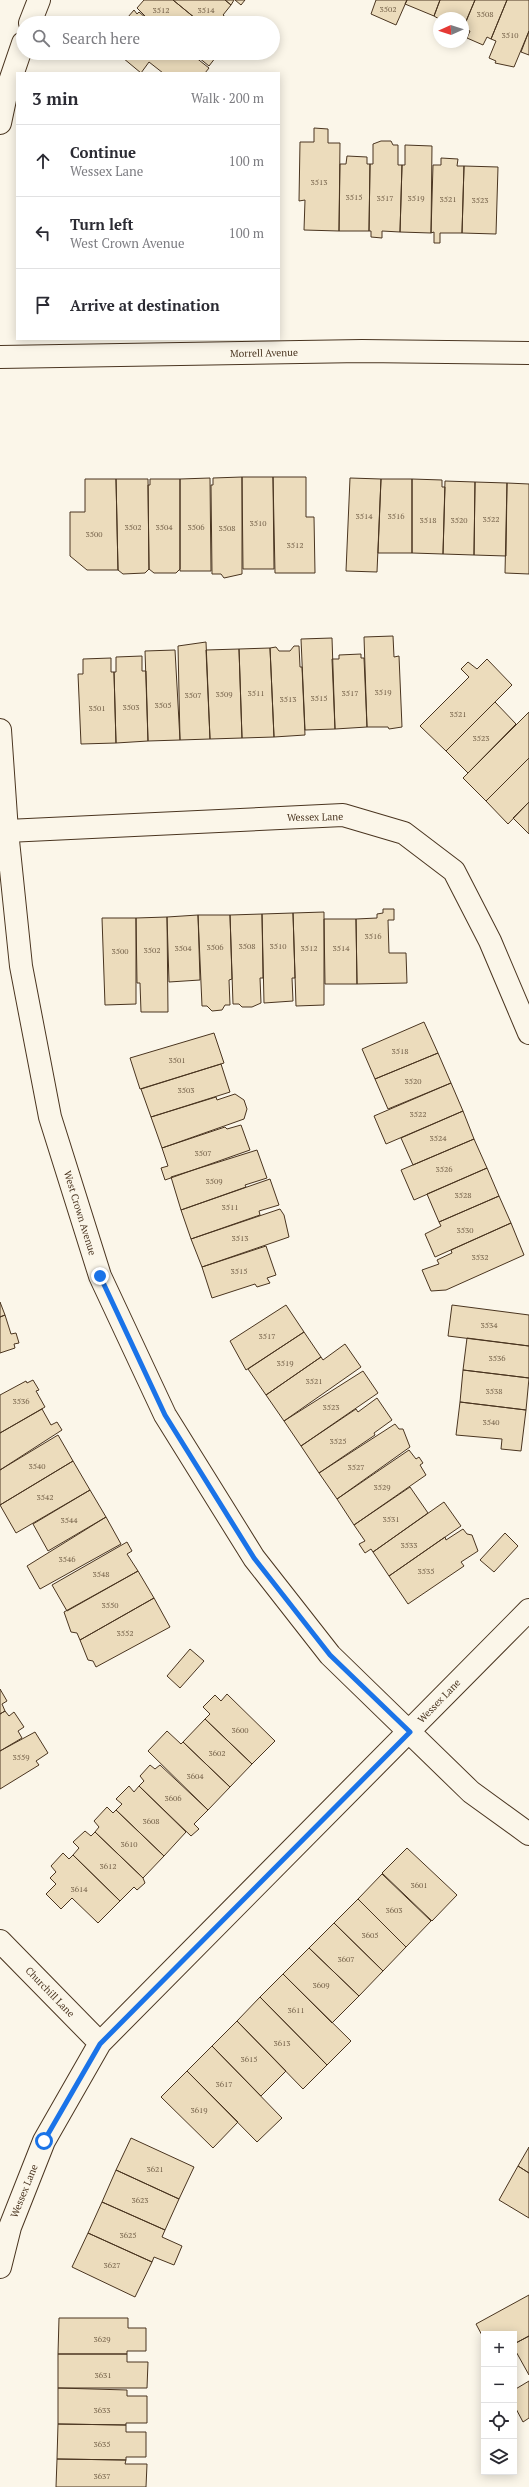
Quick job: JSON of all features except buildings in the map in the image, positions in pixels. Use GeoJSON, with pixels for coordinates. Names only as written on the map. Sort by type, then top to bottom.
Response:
{"type":"FeatureCollection","features":[{"type":"Feature","properties":{"kind":"street"},"geometry":{"type":"LineString","coordinates":[[33,16],[39,0]]}},
{"type":"Feature","properties":{"kind":"street"},"geometry":{"type":"LineString","coordinates":[[0,124],[4,89],[16,60]]}},
{"type":"Feature","properties":{"kind":"street","name":"Morrell Avenue"},"geometry":{"type":"LineString","coordinates":[[0,357],[362,351],[529,353]]}},
{"type":"Feature","properties":{"kind":"street","name":"West Crown Avenue"},"geometry":{"type":"LineString","coordinates":[[0,730],[7,830],[21,966],[50,1117],[100,1276],[165,1415],[254,1558],[330,1655],[471,1792],[529,1834]]}},
{"type":"Feature","properties":{"kind":"street","name":"Wessex Lane"},"geometry":{"type":"LineString","coordinates":[[7,830],[343,815],[404,833],[454,872],[490,941],[529,1033]]}},
{"type":"Feature","properties":{"kind":"street","name":"Wessex Lane"},"geometry":{"type":"LineString","coordinates":[[0,2267],[10,2227],[44,2141],[100,2044],[529,1610]]}},
{"type":"Feature","properties":{"kind":"street","name":"Churchill Lane"},"geometry":{"type":"LineString","coordinates":[[0,1940],[100,2044]]}},
{"type":"Feature","properties":{"kind":"route"},"geometry":{"type":"LineString","coordinates":[[44,2141],[100,2044],[410,1732],[330,1655],[254,1558],[165,1415],[100,1276]]}}]}
